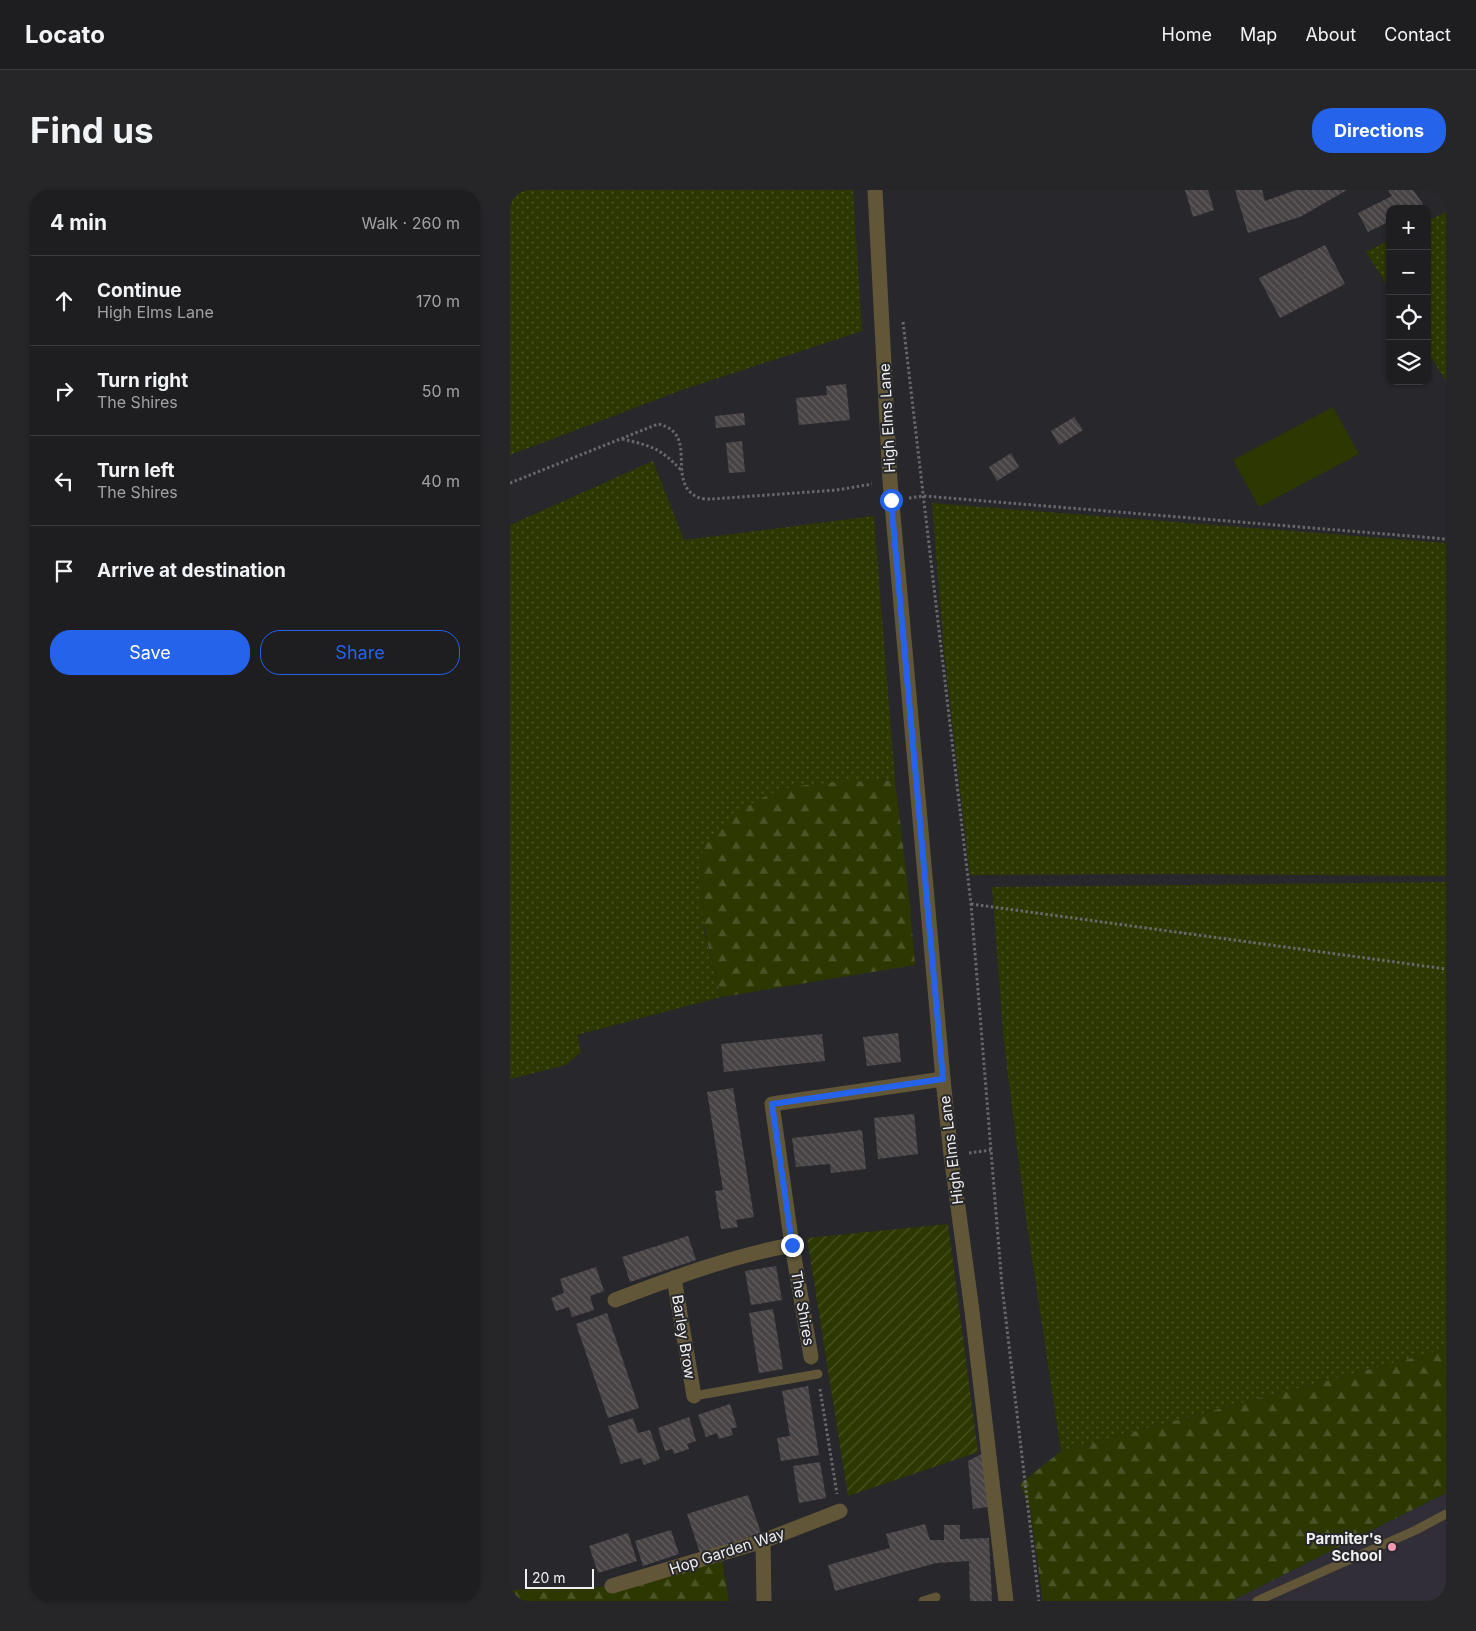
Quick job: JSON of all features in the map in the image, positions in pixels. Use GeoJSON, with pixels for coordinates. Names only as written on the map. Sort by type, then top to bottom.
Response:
{"type":"FeatureCollection","features":[{"type":"Feature","properties":{"kind":"street","name":"High Elms Lane"},"geometry":{"type":"LineString","coordinates":[[875,190],[891,500],[943,1079],[1006,1601]]}},
{"type":"Feature","properties":{"kind":"street","name":"The Shires"},"geometry":{"type":"LineString","coordinates":[[811,1357],[792,1245],[772,1104],[943,1079]]}},
{"type":"Feature","properties":{"kind":"street","name":"Barley Brow"},"geometry":{"type":"LineString","coordinates":[[615,1300],[674,1278],[758,1251],[792,1245]]}},
{"type":"Feature","properties":{"kind":"street","name":"Barley Brow"},"geometry":{"type":"LineString","coordinates":[[674,1278],[694,1396]]}},
{"type":"Feature","properties":{"kind":"street","name":"Hop Garden Way"},"geometry":{"type":"LineString","coordinates":[[612,1586],[763,1541],[840,1511]]}},
{"type":"Feature","properties":{"kind":"street"},"geometry":{"type":"LineString","coordinates":[[763,1541],[764,1601]]}},
{"type":"Feature","properties":{"kind":"lane"},"geometry":{"type":"LineString","coordinates":[[694,1396],[818,1374]]}},
{"type":"Feature","properties":{"kind":"lane"},"geometry":{"type":"LineString","coordinates":[[1257,1601],[1416,1530],[1446,1514]]}},
{"type":"Feature","properties":{"kind":"lane"},"geometry":{"type":"LineString","coordinates":[[922,1601],[936,1597]]}},
{"type":"Feature","properties":{"kind":"path"},"geometry":{"type":"LineString","coordinates":[[902,314],[971,904],[1002,1286],[1039,1601]]}},
{"type":"Feature","properties":{"kind":"path"},"geometry":{"type":"LineString","coordinates":[[510,483],[658,424],[667,426],[680,443],[683,480],[689,490],[697,497],[712,499],[837,490],[874,484]]}},
{"type":"Feature","properties":{"kind":"path"},"geometry":{"type":"LineString","coordinates":[[622,439],[652,446],[669,457],[681,470]]}},
{"type":"Feature","properties":{"kind":"path"},"geometry":{"type":"LineString","coordinates":[[891,500],[924,496],[1446,538]]}},
{"type":"Feature","properties":{"kind":"path"},"geometry":{"type":"LineString","coordinates":[[971,904],[1446,969]]}},
{"type":"Feature","properties":{"kind":"path"},"geometry":{"type":"LineString","coordinates":[[818,1374],[840,1511]]}},
{"type":"Feature","properties":{"kind":"shaded area","name":"Parmiter's School"},"geometry":{"type":"Polygon","coordinates":[[[1446,1493],[1446,1601],[1231,1601],[1446,1493]]]}},
{"type":"Feature","properties":{"kind":"green space"},"geometry":{"type":"Polygon","coordinates":[[[510,190],[853,190],[862,331],[682,390],[510,455],[510,190]]]}},
{"type":"Feature","properties":{"kind":"green space"},"geometry":{"type":"Polygon","coordinates":[[[1446,212],[1446,381],[1431,357],[1431,219],[1446,212]]]}},
{"type":"Feature","properties":{"kind":"green space"},"geometry":{"type":"Polygon","coordinates":[[[1386,242],[1386,284],[1366,252],[1386,242]]]}},
{"type":"Feature","properties":{"kind":"green space"},"geometry":{"type":"Polygon","coordinates":[[[1333,407],[1359,454],[1259,507],[1233,460],[1333,407]]]}},
{"type":"Feature","properties":{"kind":"green space"},"geometry":{"type":"Polygon","coordinates":[[[653,461],[684,540],[874,516],[895,780],[805,785],[703,926],[721,997],[577,1035],[581,1052],[566,1065],[510,1079],[510,525],[653,461]]]}},
{"type":"Feature","properties":{"kind":"green space"},"geometry":{"type":"Polygon","coordinates":[[[932,503],[1446,543],[1446,876],[970,875],[944,652],[932,503]]]}},
{"type":"Feature","properties":{"kind":"green space"},"geometry":{"type":"Polygon","coordinates":[[[895,780],[909,895],[915,965],[721,997],[706,935],[699,886],[701,857],[713,835],[731,817],[764,797],[782,789],[824,783],[895,780]]]}},
{"type":"Feature","properties":{"kind":"green space"},"geometry":{"type":"Polygon","coordinates":[[[1446,882],[1446,1349],[1061,1451],[1026,1218],[1004,1043],[992,887],[1446,882]]]}},
{"type":"Feature","properties":{"kind":"green space"},"geometry":{"type":"Polygon","coordinates":[[[948,1224],[978,1452],[848,1496],[807,1238],[948,1224]]]}},
{"type":"Feature","properties":{"kind":"green space"},"geometry":{"type":"Polygon","coordinates":[[[1446,1349],[1446,1493],[1231,1601],[1043,1601],[1030,1509],[1020,1484],[1061,1451],[1446,1349]]]}},
{"type":"Feature","properties":{"kind":"green space"},"geometry":{"type":"Polygon","coordinates":[[[722,1558],[729,1601],[510,1601],[510,1590],[602,1587],[722,1558]]]}},
{"type":"Feature","properties":{"kind":"building"},"geometry":{"type":"Polygon","coordinates":[[[1185,190],[1208,190],[1214,210],[1193,217],[1185,190]]]}},
{"type":"Feature","properties":{"kind":"building"},"geometry":{"type":"Polygon","coordinates":[[[1235,190],[1262,190],[1265,201],[1296,190],[1347,190],[1300,217],[1248,233],[1235,190]]]}},
{"type":"Feature","properties":{"kind":"building"},"geometry":{"type":"Polygon","coordinates":[[[1388,190],[1413,190],[1423,204],[1386,205],[1386,223],[1368,232],[1358,213],[1392,196],[1388,190]]]}},
{"type":"Feature","properties":{"kind":"building"},"geometry":{"type":"Polygon","coordinates":[[[1325,245],[1345,284],[1280,318],[1259,278],[1325,245]]]}},
{"type":"Feature","properties":{"kind":"building"},"geometry":{"type":"Polygon","coordinates":[[[846,384],[850,420],[799,425],[796,398],[827,395],[826,386],[846,384]]]}},
{"type":"Feature","properties":{"kind":"building"},"geometry":{"type":"Polygon","coordinates":[[[744,413],[745,425],[716,428],[715,416],[744,413]]]}},
{"type":"Feature","properties":{"kind":"building"},"geometry":{"type":"Polygon","coordinates":[[[1074,417],[1083,430],[1059,445],[1051,431],[1074,417]]]}},
{"type":"Feature","properties":{"kind":"building"},"geometry":{"type":"Polygon","coordinates":[[[742,441],[745,472],[729,473],[726,443],[742,441]]]}},
{"type":"Feature","properties":{"kind":"building"},"geometry":{"type":"Polygon","coordinates":[[[1011,453],[1019,467],[997,481],[989,467],[1011,453]]]}},
{"type":"Feature","properties":{"kind":"building"},"geometry":{"type":"Polygon","coordinates":[[[898,1033],[901,1062],[867,1066],[863,1037],[898,1033]]]}},
{"type":"Feature","properties":{"kind":"building"},"geometry":{"type":"Polygon","coordinates":[[[822,1034],[825,1061],[724,1072],[721,1044],[822,1034]]]}},
{"type":"Feature","properties":{"kind":"building"},"geometry":{"type":"Polygon","coordinates":[[[733,1088],[754,1217],[736,1220],[738,1227],[721,1229],[715,1191],[723,1190],[707,1092],[733,1088]]]}},
{"type":"Feature","properties":{"kind":"building"},"geometry":{"type":"Polygon","coordinates":[[[914,1114],[918,1154],[878,1159],[874,1118],[914,1114]]]}},
{"type":"Feature","properties":{"kind":"building"},"geometry":{"type":"Polygon","coordinates":[[[862,1130],[866,1169],[831,1173],[830,1164],[796,1167],[792,1138],[862,1130]]]}},
{"type":"Feature","properties":{"kind":"building"},"geometry":{"type":"Polygon","coordinates":[[[688,1236],[696,1260],[630,1282],[622,1257],[688,1236]]]}},
{"type":"Feature","properties":{"kind":"building"},"geometry":{"type":"Polygon","coordinates":[[[776,1266],[782,1300],[751,1305],[745,1271],[776,1266]]]}},
{"type":"Feature","properties":{"kind":"building"},"geometry":{"type":"Polygon","coordinates":[[[596,1267],[604,1291],[590,1296],[594,1310],[572,1317],[569,1307],[556,1311],[551,1298],[564,1293],[560,1279],[596,1267]]]}},
{"type":"Feature","properties":{"kind":"building"},"geometry":{"type":"Polygon","coordinates":[[[773,1309],[783,1369],[759,1373],[749,1313],[773,1309]]]}},
{"type":"Feature","properties":{"kind":"building"},"geometry":{"type":"Polygon","coordinates":[[[607,1313],[639,1408],[608,1418],[576,1324],[607,1313]]]}},
{"type":"Feature","properties":{"kind":"building"},"geometry":{"type":"Polygon","coordinates":[[[808,1386],[819,1455],[781,1461],[777,1438],[790,1436],[782,1391],[808,1386]]]}},
{"type":"Feature","properties":{"kind":"building"},"geometry":{"type":"Polygon","coordinates":[[[730,1404],[737,1427],[731,1429],[733,1435],[719,1439],[717,1433],[706,1437],[698,1415],[730,1404]]]}},
{"type":"Feature","properties":{"kind":"building"},"geometry":{"type":"Polygon","coordinates":[[[689,1417],[696,1441],[687,1444],[689,1449],[674,1454],[672,1449],[665,1451],[658,1428],[689,1417]]]}},
{"type":"Feature","properties":{"kind":"building"},"geometry":{"type":"Polygon","coordinates":[[[633,1418],[638,1433],[650,1430],[660,1459],[644,1465],[641,1458],[621,1464],[608,1426],[633,1418]]]}},
{"type":"Feature","properties":{"kind":"building"},"geometry":{"type":"Polygon","coordinates":[[[982,1454],[988,1507],[973,1509],[968,1461],[982,1454]]]}},
{"type":"Feature","properties":{"kind":"building"},"geometry":{"type":"Polygon","coordinates":[[[820,1462],[826,1498],[799,1503],[793,1466],[820,1462]]]}},
{"type":"Feature","properties":{"kind":"building"},"geometry":{"type":"Polygon","coordinates":[[[748,1495],[761,1533],[700,1553],[687,1514],[748,1495]]]}},
{"type":"Feature","properties":{"kind":"building"},"geometry":{"type":"Polygon","coordinates":[[[925,1524],[930,1540],[944,1540],[944,1525],[960,1525],[960,1539],[989,1538],[992,1601],[970,1601],[969,1561],[936,1563],[835,1591],[828,1565],[890,1548],[886,1534],[925,1524]]]}},
{"type":"Feature","properties":{"kind":"building"},"geometry":{"type":"Polygon","coordinates":[[[671,1530],[679,1554],[643,1566],[635,1541],[671,1530]]]}},
{"type":"Feature","properties":{"kind":"building"},"geometry":{"type":"Polygon","coordinates":[[[628,1533],[637,1561],[598,1573],[589,1546],[628,1533]]]}},
{"type":"Feature","properties":{"kind":"place","name":"Parmiter's School"},"geometry":{"type":"Point","coordinates":[1392,1547]}},
{"type":"Feature","properties":{"kind":"route"},"geometry":{"type":"LineString","coordinates":[[792,1245],[772,1104],[943,1079],[891,500]]}}]}
